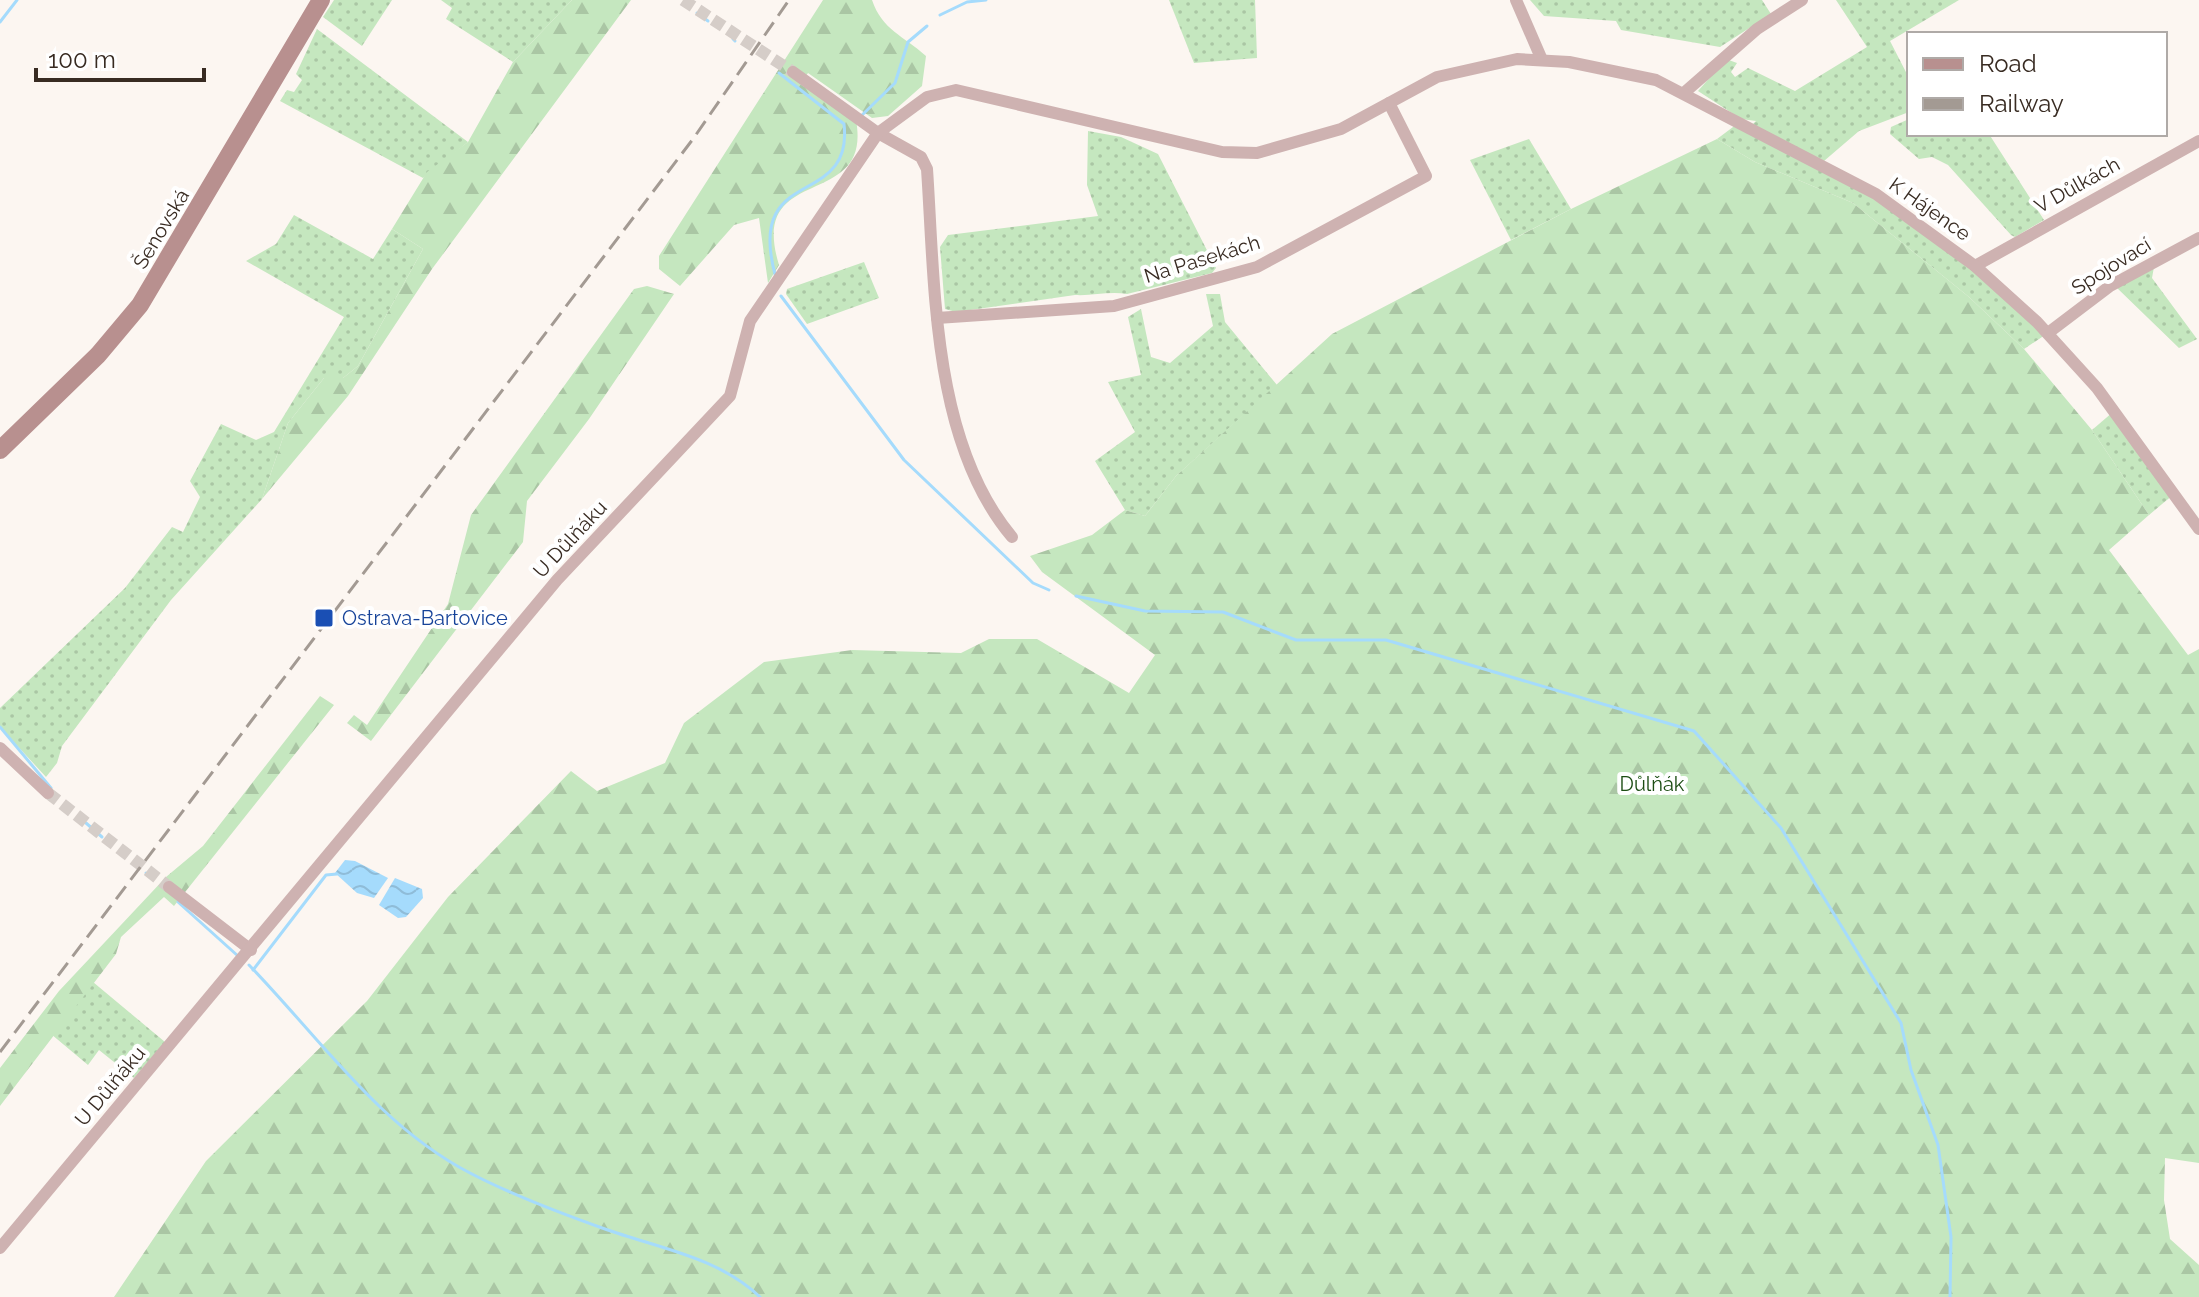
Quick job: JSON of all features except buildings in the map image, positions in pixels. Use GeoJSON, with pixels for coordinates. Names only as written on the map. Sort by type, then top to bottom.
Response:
{"type":"FeatureCollection","features":[{"type":"Feature","properties":{"kind":"street"},"geometry":{"type":"LineString","coordinates":[[878,133],[927,97],[956,90],[1222,152],[1257,153],[1341,129],[1437,77],[1517,59],[1542,60],[1516,0]]}},
{"type":"Feature","properties":{"kind":"street"},"geometry":{"type":"LineString","coordinates":[[1685,92],[1757,29],[1802,0]]}},
{"type":"Feature","properties":{"kind":"street","name":"Šenovská"},"geometry":{"type":"LineString","coordinates":[[0,450],[98,355],[140,305],[317,2]]}},
{"type":"Feature","properties":{"kind":"street","name":"K Hájence"},"geometry":{"type":"LineString","coordinates":[[1542,60],[1627,72],[1685,92],[1737,124],[1829,167],[1876,194],[1975,266],[2048,333],[2097,388],[2199,529]]}},
{"type":"Feature","properties":{"kind":"street"},"geometry":{"type":"LineString","coordinates":[[793,72],[878,133],[921,157],[927,169],[937,318],[946,385],[967,455],[996,518],[1012,537]]}},
{"type":"Feature","properties":{"kind":"street","name":"Na Pasekách"},"geometry":{"type":"LineString","coordinates":[[937,318],[1114,306],[1257,267],[1426,176],[1389,103]]}},
{"type":"Feature","properties":{"kind":"street","name":"U Důlňáku"},"geometry":{"type":"LineString","coordinates":[[0,1248],[557,580],[730,396],[750,321],[878,133]]}},
{"type":"Feature","properties":{"kind":"street","name":"V Důlkách"},"geometry":{"type":"LineString","coordinates":[[1975,266],[2199,141]]}},
{"type":"Feature","properties":{"kind":"street","name":"Spojovací"},"geometry":{"type":"LineString","coordinates":[[2048,333],[2110,286],[2199,238]]}},
{"type":"Feature","properties":{"kind":"street"},"geometry":{"type":"LineString","coordinates":[[0,748],[48,793]]}},
{"type":"Feature","properties":{"kind":"street"},"geometry":{"type":"LineString","coordinates":[[169,887],[251,950]]}},
{"type":"Feature","properties":{"kind":"green space"},"geometry":{"type":"Polygon","coordinates":[[[334,0],[392,0],[362,46],[323,17],[334,0]]]}},
{"type":"Feature","properties":{"kind":"green space"},"geometry":{"type":"Polygon","coordinates":[[[441,0],[572,0],[513,62],[446,19],[452,8],[441,0]]]}},
{"type":"Feature","properties":{"kind":"green space"},"geometry":{"type":"Polygon","coordinates":[[[572,0],[631,0],[432,269],[348,396],[262,499],[288,423],[324,378],[343,378],[358,366],[423,249],[392,229],[427,172],[468,142],[513,62],[572,0]]]}},
{"type":"Feature","properties":{"kind":"green space"},"geometry":{"type":"Polygon","coordinates":[[[823,0],[872,0],[888,26],[926,56],[922,86],[888,116],[872,118],[808,73],[800,84],[856,120],[856,148],[847,167],[794,198],[780,211],[774,233],[779,265],[768,283],[759,218],[734,225],[680,286],[659,269],[659,256],[823,0]]]}},
{"type":"Feature","properties":{"kind":"green space"},"geometry":{"type":"Polygon","coordinates":[[[1169,0],[1255,0],[1257,58],[1194,63],[1169,0]]]}},
{"type":"Feature","properties":{"kind":"green space"},"geometry":{"type":"Polygon","coordinates":[[[1530,0],[1762,0],[1771,14],[1720,47],[1621,30],[1616,21],[1544,16],[1530,0]]]}},
{"type":"Feature","properties":{"kind":"green space"},"geometry":{"type":"Polygon","coordinates":[[[1836,0],[1959,0],[1890,41],[1907,74],[1907,113],[1859,131],[1824,161],[1752,125],[1756,121],[1741,119],[1698,91],[1726,59],[1737,63],[1731,72],[1735,77],[1748,68],[1795,91],[1867,47],[1836,0]]]}},
{"type":"Feature","properties":{"kind":"green space"},"geometry":{"type":"Polygon","coordinates":[[[317,29],[468,142],[423,178],[280,101],[287,90],[294,92],[302,80],[296,74],[317,29]]]}},
{"type":"Feature","properties":{"kind":"green space"},"geometry":{"type":"Polygon","coordinates":[[[1907,120],[1907,136],[1990,136],[2044,220],[2015,237],[2011,235],[1948,165],[1932,157],[1919,159],[1890,134],[1891,127],[1907,120]]]}},
{"type":"Feature","properties":{"kind":"green space"},"geometry":{"type":"Polygon","coordinates":[[[1737,124],[1912,218],[2048,333],[2024,349],[1969,297],[1853,203],[1755,162],[1717,139],[1737,124]]]}},
{"type":"Feature","properties":{"kind":"green space"},"geometry":{"type":"Polygon","coordinates":[[[1088,131],[1121,137],[1158,154],[1216,268],[1212,273],[1127,294],[1075,295],[956,312],[945,309],[940,247],[948,235],[1098,216],[1087,185],[1088,131]]]}},
{"type":"Feature","properties":{"kind":"green space"},"geometry":{"type":"Polygon","coordinates":[[[1529,139],[1571,209],[1511,240],[1470,160],[1529,139]]]}},
{"type":"Feature","properties":{"kind":"green space","name":"Důlňák"},"geometry":{"type":"Polygon","coordinates":[[[1717,139],[1755,162],[1853,203],[1969,297],[2024,349],[2092,430],[2149,515],[2109,550],[2188,655],[2199,649],[2199,1163],[2165,1158],[2164,1200],[2170,1239],[2199,1265],[2199,1297],[114,1297],[206,1161],[367,1001],[448,897],[571,771],[597,791],[665,763],[684,723],[764,662],[852,650],[961,653],[989,639],[1037,639],[1129,693],[1155,655],[1042,572],[1030,556],[1092,535],[1125,510],[1145,516],[1176,476],[1332,334],[1571,209],[1717,139]]]}},
{"type":"Feature","properties":{"kind":"green space"},"geometry":{"type":"Polygon","coordinates":[[[294,215],[373,259],[392,229],[423,249],[358,366],[343,378],[324,378],[288,423],[262,499],[171,600],[62,746],[57,763],[46,777],[0,727],[0,708],[125,588],[172,527],[183,532],[200,497],[190,481],[221,424],[256,440],[274,432],[344,317],[246,261],[276,244],[294,215]]]}},
{"type":"Feature","properties":{"kind":"green space"},"geometry":{"type":"Polygon","coordinates":[[[864,262],[879,298],[807,324],[786,294],[787,289],[864,262]]]}},
{"type":"Feature","properties":{"kind":"green space"},"geometry":{"type":"Polygon","coordinates":[[[2154,267],[2152,278],[2197,339],[2179,348],[2116,287],[2154,267]]]}},
{"type":"Feature","properties":{"kind":"green space"},"geometry":{"type":"Polygon","coordinates":[[[647,286],[674,294],[589,419],[527,501],[523,542],[371,741],[347,723],[354,715],[367,725],[448,604],[471,515],[634,289],[647,286]]]}},
{"type":"Feature","properties":{"kind":"green space"},"geometry":{"type":"Polygon","coordinates":[[[1206,294],[1220,294],[1225,322],[1277,385],[1176,476],[1145,516],[1125,510],[1095,461],[1135,432],[1108,382],[1141,375],[1128,317],[1141,309],[1151,357],[1170,363],[1213,326],[1206,294]]]}},
{"type":"Feature","properties":{"kind":"green space"},"geometry":{"type":"Polygon","coordinates":[[[2113,412],[2174,494],[2149,515],[2092,430],[2113,412]]]}},
{"type":"Feature","properties":{"kind":"green space"},"geometry":{"type":"Polygon","coordinates":[[[320,696],[334,705],[174,906],[164,897],[121,937],[116,954],[0,1106],[0,1068],[59,991],[166,877],[203,846],[320,696]]]}},
{"type":"Feature","properties":{"kind":"green space"},"geometry":{"type":"Polygon","coordinates":[[[93,982],[165,1042],[134,1078],[99,1050],[88,1065],[51,1034],[93,982]]]}},
{"type":"Feature","properties":{"kind":"water"},"geometry":{"type":"Polygon","coordinates":[[[345,860],[355,861],[388,878],[374,898],[357,893],[335,873],[345,860]]]}},
{"type":"Feature","properties":{"kind":"water"},"geometry":{"type":"Polygon","coordinates":[[[395,878],[422,889],[423,898],[406,917],[398,918],[379,905],[395,878]]]}},
{"type":"Feature","properties":{"kind":"waterway"},"geometry":{"type":"LineString","coordinates":[[0,22],[17,0]]}},
{"type":"Feature","properties":{"kind":"waterway"},"geometry":{"type":"LineString","coordinates":[[940,15],[967,2],[986,0]]}},
{"type":"Feature","properties":{"kind":"waterway","name":"U Důlňáku"},"geometry":{"type":"LineString","coordinates":[[697,13],[708,21]]}},
{"type":"Feature","properties":{"kind":"waterway"},"geometry":{"type":"LineString","coordinates":[[860,117],[895,83],[908,42],[927,26]]}},
{"type":"Feature","properties":{"kind":"waterway"},"geometry":{"type":"LineString","coordinates":[[776,278],[770,242],[774,217],[786,201],[833,168],[843,151],[844,124],[779,73]]}},
{"type":"Feature","properties":{"kind":"waterway"},"geometry":{"type":"LineString","coordinates":[[781,296],[904,460],[1033,583],[1049,590]]}},
{"type":"Feature","properties":{"kind":"waterway"},"geometry":{"type":"LineString","coordinates":[[1076,596],[1145,611],[1223,612],[1296,640],[1386,640],[1694,731],[1781,828],[1901,1023],[1911,1070],[1938,1145],[1951,1237],[1950,1297]]}},
{"type":"Feature","properties":{"kind":"waterway"},"geometry":{"type":"LineString","coordinates":[[0,727],[51,788]]}},
{"type":"Feature","properties":{"kind":"waterway"},"geometry":{"type":"LineString","coordinates":[[86,823],[102,837]]}},
{"type":"Feature","properties":{"kind":"waterway"},"geometry":{"type":"LineString","coordinates":[[253,970],[326,875],[337,874]]}},
{"type":"Feature","properties":{"kind":"waterway"},"geometry":{"type":"LineString","coordinates":[[178,902],[238,956]]}},
{"type":"Feature","properties":{"kind":"waterway"},"geometry":{"type":"LineString","coordinates":[[249,965],[379,1106],[437,1154],[486,1181],[536,1203],[706,1263],[726,1272],[760,1297]]}},
{"type":"Feature","properties":{"kind":"tunnel"},"geometry":{"type":"LineString","coordinates":[[683,0],[793,72]]}},
{"type":"Feature","properties":{"kind":"tunnel"},"geometry":{"type":"LineString","coordinates":[[48,793],[169,887]]}},
{"type":"Feature","properties":{"kind":"railway"},"geometry":{"type":"LineString","coordinates":[[0,1052],[693,139],[789,0]]}},
{"type":"Feature","properties":{"kind":"place","name":"Ostrava-Bartovice"},"geometry":{"type":"Point","coordinates":[324,618]}}]}
